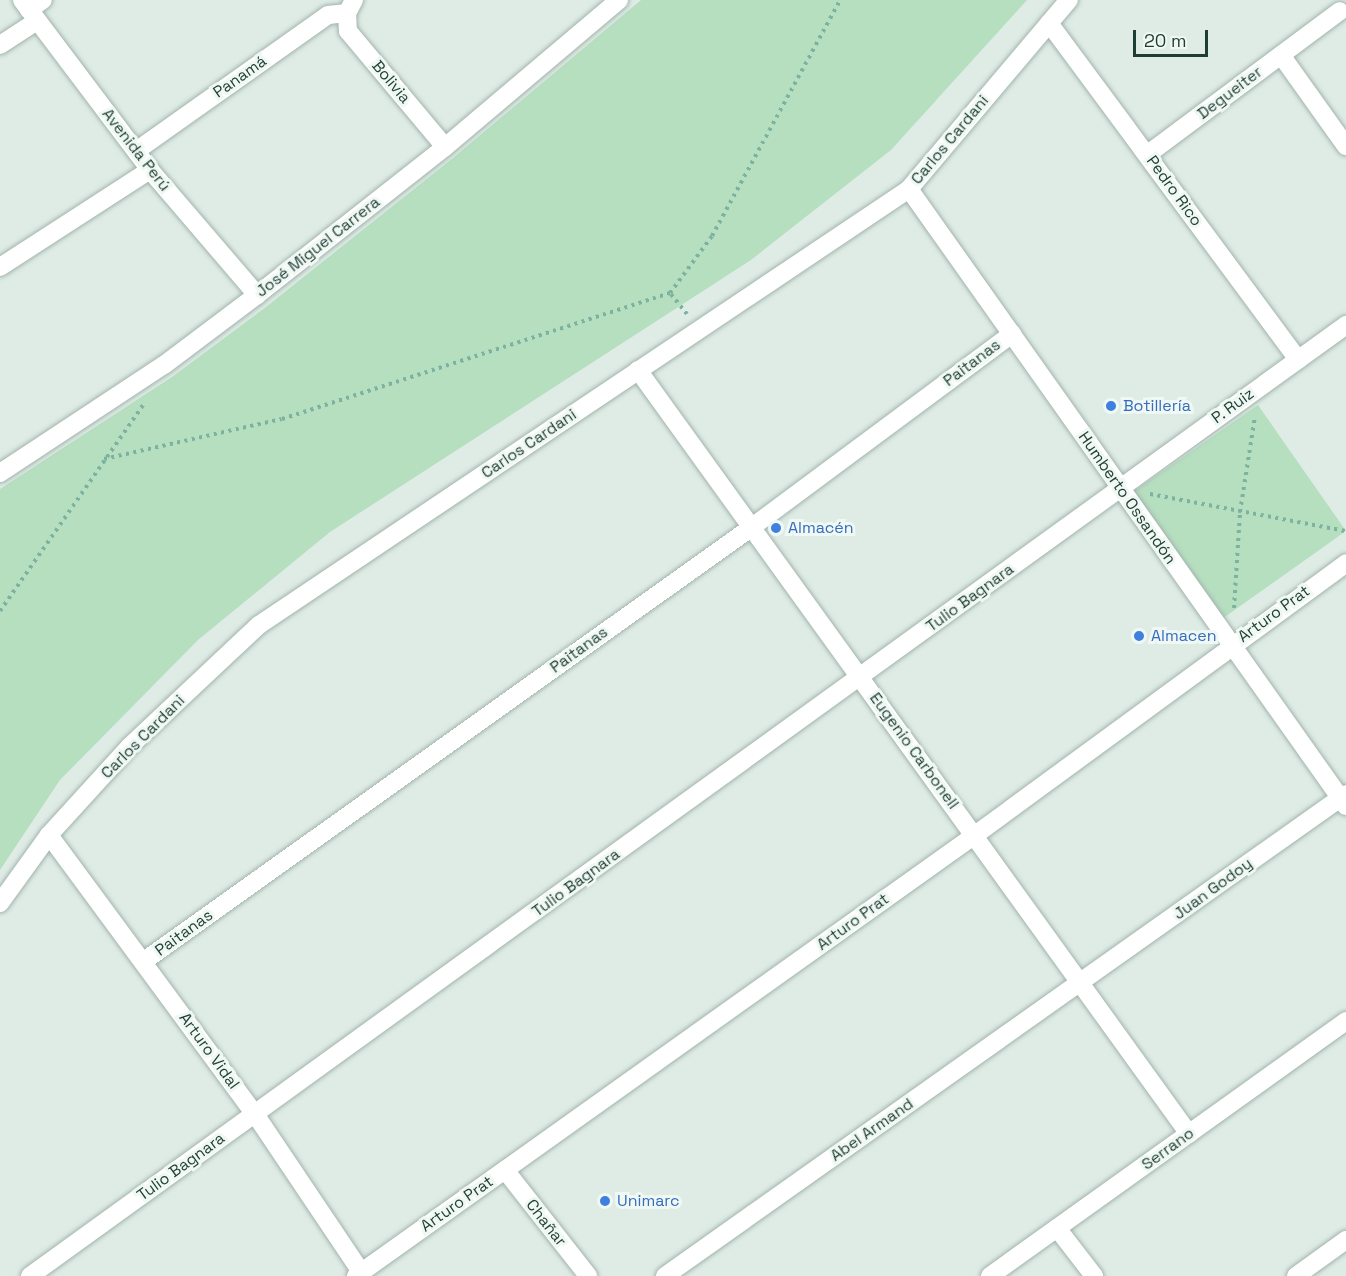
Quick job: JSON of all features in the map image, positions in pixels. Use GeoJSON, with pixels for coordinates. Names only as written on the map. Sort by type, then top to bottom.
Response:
{"type":"FeatureCollection","features":[{"type":"Feature","properties":{"kind":"street","name":"José Miguel Carrera"},"geometry":{"type":"LineString","coordinates":[[0,473],[164,365],[257,295],[445,147],[619,0]]}},
{"type":"Feature","properties":{"kind":"street","name":"Carlos Cardani"},"geometry":{"type":"LineString","coordinates":[[0,903],[49,835],[129,747],[259,626],[699,328],[909,189],[1069,0]]}},
{"type":"Feature","properties":{"kind":"street","name":"Bolivia"},"geometry":{"type":"LineString","coordinates":[[350,7],[348,31],[445,147]]}},
{"type":"Feature","properties":{"kind":"street","name":"Panamá"},"geometry":{"type":"LineString","coordinates":[[136,151],[328,15],[350,7]]}},
{"type":"Feature","properties":{"kind":"street","name":"Avenida Perú"},"geometry":{"type":"LineString","coordinates":[[33,8],[150,170],[257,295]]}},
{"type":"Feature","properties":{"kind":"street"},"geometry":{"type":"LineString","coordinates":[[0,45],[33,8]]}},
{"type":"Feature","properties":{"kind":"street","name":"Degueiter"},"geometry":{"type":"LineString","coordinates":[[1148,154],[1340,10]]}},
{"type":"Feature","properties":{"kind":"street","name":"Pedro Rico"},"geometry":{"type":"LineString","coordinates":[[1049,22],[1298,360]]}},
{"type":"Feature","properties":{"kind":"street"},"geometry":{"type":"LineString","coordinates":[[1281,55],[1346,146]]}},
{"type":"Feature","properties":{"kind":"street"},"geometry":{"type":"LineString","coordinates":[[0,267],[150,170]]}},
{"type":"Feature","properties":{"kind":"street","name":"Humberto Ossandón"},"geometry":{"type":"LineString","coordinates":[[909,189],[1344,800]]}},
{"type":"Feature","properties":{"kind":"street","name":"P. Ruiz"},"geometry":{"type":"LineString","coordinates":[[1120,488],[1346,325]]}},
{"type":"Feature","properties":{"kind":"street","name":"Paitanas"},"geometry":{"type":"LineString","coordinates":[[144,961],[752,526],[1012,334]]}},
{"type":"Feature","properties":{"kind":"street","name":"Eugenio Carbonell"},"geometry":{"type":"LineString","coordinates":[[638,370],[975,835],[1188,1134]]}},
{"type":"Feature","properties":{"kind":"street","name":"Tulio Bagnara"},"geometry":{"type":"LineString","coordinates":[[30,1276],[861,679],[1120,488]]}},
{"type":"Feature","properties":{"kind":"street","name":"Arturo Prat"},"geometry":{"type":"LineString","coordinates":[[359,1274],[975,835],[1346,563]]}},
{"type":"Feature","properties":{"kind":"street","name":"Juan Godoy"},"geometry":{"type":"LineString","coordinates":[[1080,984],[1344,800]]}},
{"type":"Feature","properties":{"kind":"street","name":"Arturo Vidal"},"geometry":{"type":"LineString","coordinates":[[49,835],[255,1114],[359,1274]]}},
{"type":"Feature","properties":{"kind":"street","name":"Abel Armand"},"geometry":{"type":"LineString","coordinates":[[665,1276],[1080,984]]}},
{"type":"Feature","properties":{"kind":"street","name":"Serrano"},"geometry":{"type":"LineString","coordinates":[[990,1276],[1346,1021]]}},
{"type":"Feature","properties":{"kind":"street","name":"Chañar"},"geometry":{"type":"LineString","coordinates":[[506,1170],[588,1276]]}},
{"type":"Feature","properties":{"kind":"street"},"geometry":{"type":"LineString","coordinates":[[1057,1228],[1094,1276]]}},
{"type":"Feature","properties":{"kind":"street"},"geometry":{"type":"LineString","coordinates":[[1296,1276],[1346,1240]]}},
{"type":"Feature","properties":{"kind":"path"},"geometry":{"type":"LineString","coordinates":[[104,459],[282,419],[670,293],[712,236],[840,0]]}},
{"type":"Feature","properties":{"kind":"path"},"geometry":{"type":"LineString","coordinates":[[670,293],[699,328]]}},
{"type":"Feature","properties":{"kind":"path"},"geometry":{"type":"LineString","coordinates":[[1232,645],[1240,512],[1260,387]]}},
{"type":"Feature","properties":{"kind":"path"},"geometry":{"type":"LineString","coordinates":[[0,611],[145,401]]}},
{"type":"Feature","properties":{"kind":"path"},"geometry":{"type":"LineString","coordinates":[[1120,488],[1346,531]]}},
{"type":"Feature","properties":{"kind":"green space"},"geometry":{"type":"Polygon","coordinates":[[[641,0],[1027,0],[891,150],[751,260],[330,532],[198,640],[60,780],[0,870],[0,489],[172,377],[266,307],[453,158],[641,0]]]}},
{"type":"Feature","properties":{"kind":"green space"},"geometry":{"type":"Polygon","coordinates":[[[1258,405],[1346,531],[1222,619],[1133,492],[1258,405]]]}},
{"type":"Feature","properties":{"kind":"place","name":"Botillería"},"geometry":{"type":"Point","coordinates":[1111,406]}},
{"type":"Feature","properties":{"kind":"place","name":"Almacén"},"geometry":{"type":"Point","coordinates":[776,528]}},
{"type":"Feature","properties":{"kind":"place","name":"Almacen"},"geometry":{"type":"Point","coordinates":[1139,636]}},
{"type":"Feature","properties":{"kind":"place","name":"Unimarc"},"geometry":{"type":"Point","coordinates":[605,1201]}}]}
